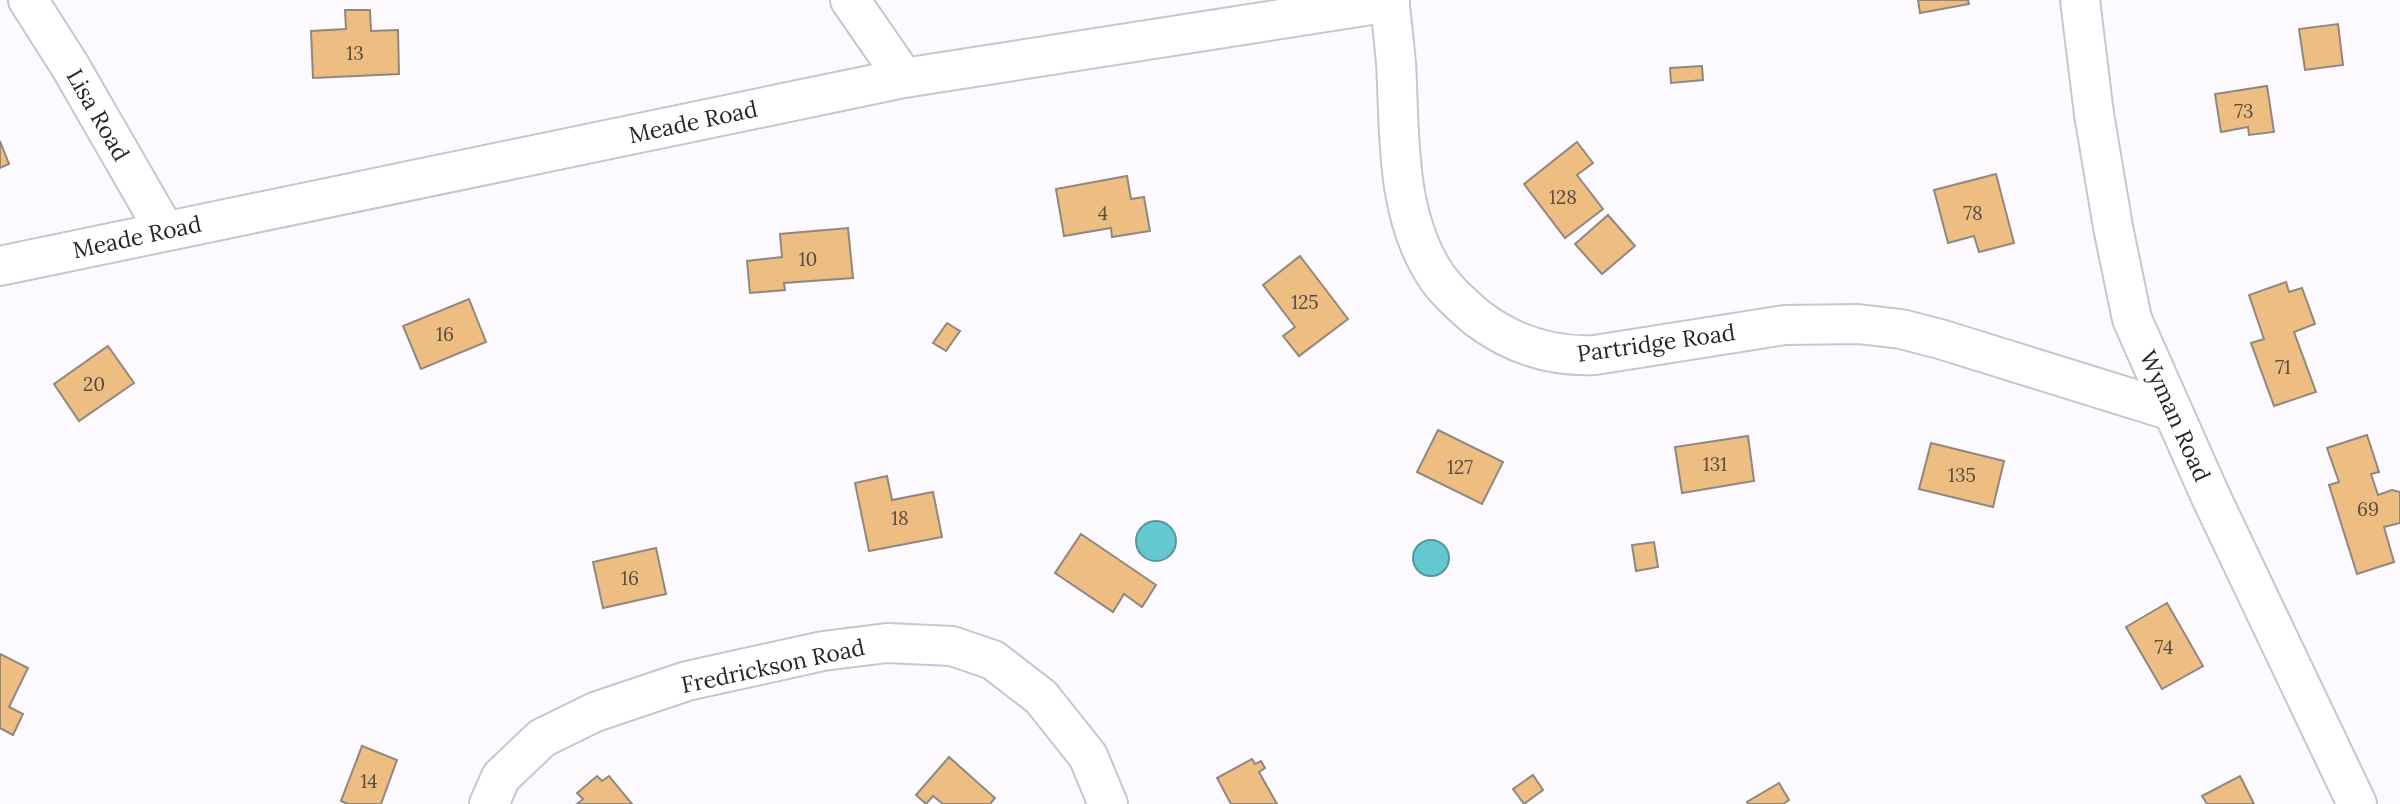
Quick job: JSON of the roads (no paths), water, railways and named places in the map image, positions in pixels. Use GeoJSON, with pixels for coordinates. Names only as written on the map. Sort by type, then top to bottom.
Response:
{"type":"FeatureCollection","features":[{"type":"Feature","properties":{"kind":"street","name":"Lisa Road"},"geometry":{"type":"LineString","coordinates":[[28,0],[70,66],[165,231]]}},
{"type":"Feature","properties":{"kind":"street"},"geometry":{"type":"LineString","coordinates":[[850,0],[904,78]]}},
{"type":"Feature","properties":{"kind":"street","name":"Wyman Road"},"geometry":{"type":"LineString","coordinates":[[2080,0],[2109,202],[2132,319],[2172,411],[2357,804]]}},
{"type":"Feature","properties":{"kind":"street","name":"Meade Road"},"geometry":{"type":"LineString","coordinates":[[0,266],[904,78],[1389,1]]}},
{"type":"Feature","properties":{"kind":"street","name":"Partridge Road"},"geometry":{"type":"LineString","coordinates":[[1389,1],[1396,63],[1400,155],[1405,195],[1417,236],[1433,270],[1457,301],[1487,325],[1516,342],[1556,354],[1595,355],[1785,325],[1869,325],[1901,329],[1940,340],[2172,411]]}},
{"type":"Feature","properties":{"kind":"street","name":"Fredrickson Road"},"geometry":{"type":"LineString","coordinates":[[489,804],[501,778],[542,738],[595,712],[687,681],[823,651],[887,643],[952,646],[993,660],[1041,697],[1088,756],[1108,804]]}},
{"type":"Feature","properties":{"kind":"water"},"geometry":{"type":"Polygon","coordinates":[[[1156,521],[1164,522],[1170,527],[1175,533],[1175,549],[1170,555],[1164,560],[1156,561],[1148,560],[1142,555],[1137,549],[1136,541],[1137,533],[1142,527],[1148,522],[1156,521]]]}},
{"type":"Feature","properties":{"kind":"water"},"geometry":{"type":"Polygon","coordinates":[[[1431,540],[1444,545],[1449,558],[1444,571],[1431,576],[1418,571],[1413,558],[1418,545],[1431,540]]]}}]}
